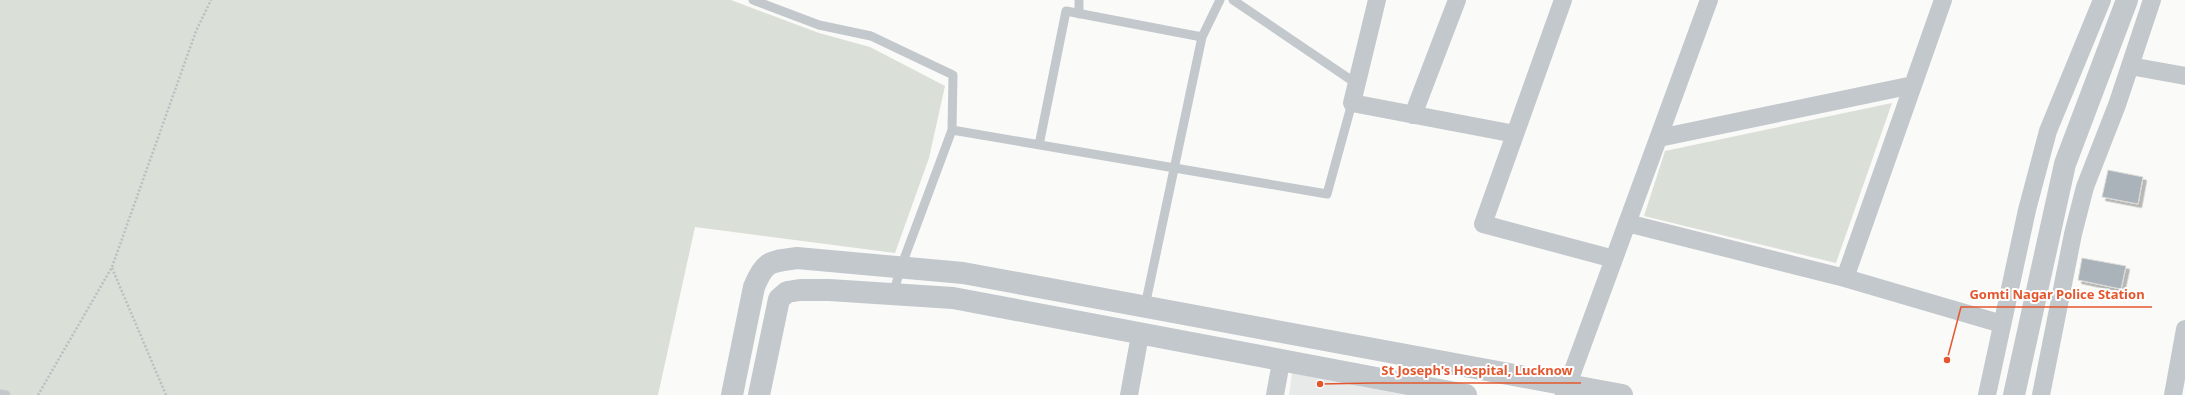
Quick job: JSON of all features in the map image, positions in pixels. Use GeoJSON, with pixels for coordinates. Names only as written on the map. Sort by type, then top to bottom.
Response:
{"type":"FeatureCollection","features":[{"type":"Feature","properties":{"kind":"street"},"geometry":{"type":"LineString","coordinates":[[1378,0],[1352,103],[1515,134]]}},
{"type":"Feature","properties":{"kind":"street"},"geometry":{"type":"LineString","coordinates":[[1413,114],[1457,0]]}},
{"type":"Feature","properties":{"kind":"street"},"geometry":{"type":"LineString","coordinates":[[1564,0],[1483,224],[1614,260]]}},
{"type":"Feature","properties":{"kind":"street"},"geometry":{"type":"LineString","coordinates":[[1566,390],[1709,0]]}},
{"type":"Feature","properties":{"kind":"street"},"geometry":{"type":"LineString","coordinates":[[1845,278],[1943,0]]}},
{"type":"Feature","properties":{"kind":"street"},"geometry":{"type":"LineString","coordinates":[[1987,395],[2027,210],[2048,131],[2102,0]]}},
{"type":"Feature","properties":{"kind":"street"},"geometry":{"type":"LineString","coordinates":[[2014,395],[2065,164],[2127,0]]}},
{"type":"Feature","properties":{"kind":"street"},"geometry":{"type":"LineString","coordinates":[[2041,395],[2073,234],[2085,187],[2117,105],[2152,0]]}},
{"type":"Feature","properties":{"kind":"street"},"geometry":{"type":"LineString","coordinates":[[2130,66],[2185,76]]}},
{"type":"Feature","properties":{"kind":"street"},"geometry":{"type":"LineString","coordinates":[[1659,138],[1913,85]]}},
{"type":"Feature","properties":{"kind":"street"},"geometry":{"type":"LineString","coordinates":[[1627,223],[1845,278],[2002,324]]}},
{"type":"Feature","properties":{"kind":"street"},"geometry":{"type":"LineString","coordinates":[[732,395],[754,286],[760,271],[772,262],[796,258],[963,273],[1145,306],[1566,390],[1622,395]]}},
{"type":"Feature","properties":{"kind":"street"},"geometry":{"type":"LineString","coordinates":[[759,395],[779,299],[787,292],[800,290],[830,290],[953,298],[1281,362],[1466,395]]}},
{"type":"Feature","properties":{"kind":"street"},"geometry":{"type":"LineString","coordinates":[[2173,395],[2181,376],[2185,329]]}},
{"type":"Feature","properties":{"kind":"street"},"geometry":{"type":"LineString","coordinates":[[1129,395],[1140,335]]}},
{"type":"Feature","properties":{"kind":"street"},"geometry":{"type":"LineString","coordinates":[[1275,395],[1281,362]]}},
{"type":"Feature","properties":{"kind":"lane"},"geometry":{"type":"LineString","coordinates":[[753,0],[819,25],[871,36],[953,75],[952,130],[901,267],[893,294]]}},
{"type":"Feature","properties":{"kind":"lane"},"geometry":{"type":"LineString","coordinates":[[1079,0],[1079,14]]}},
{"type":"Feature","properties":{"kind":"lane"},"geometry":{"type":"LineString","coordinates":[[1145,306],[1202,36],[1220,0]]}},
{"type":"Feature","properties":{"kind":"lane"},"geometry":{"type":"LineString","coordinates":[[1233,0],[1357,84]]}},
{"type":"Feature","properties":{"kind":"lane"},"geometry":{"type":"LineString","coordinates":[[1039,145],[1066,11],[1202,36]]}},
{"type":"Feature","properties":{"kind":"lane"},"geometry":{"type":"LineString","coordinates":[[952,130],[1327,194],[1352,103]]}},
{"type":"Feature","properties":{"kind":"lane"},"geometry":{"type":"LineString","coordinates":[[0,394],[6,395]]}},
{"type":"Feature","properties":{"kind":"path"},"geometry":{"type":"LineString","coordinates":[[38,395],[112,267],[196,31],[211,0]]}},
{"type":"Feature","properties":{"kind":"path"},"geometry":{"type":"LineString","coordinates":[[112,267],[166,395]]}},
{"type":"Feature","properties":{"kind":"shaded area"},"geometry":{"type":"Polygon","coordinates":[[[0,0],[731,0],[819,33],[870,47],[945,86],[929,158],[895,253],[695,227],[658,395],[0,395],[0,0]]]}},
{"type":"Feature","properties":{"kind":"shaded area"},"geometry":{"type":"Polygon","coordinates":[[[1892,103],[1836,263],[1644,216],[1665,151],[1892,103]]]}},
{"type":"Feature","properties":{"kind":"shaded area"},"geometry":{"type":"Polygon","coordinates":[[[1292,373],[1405,395],[1289,395],[1292,373]]]}},
{"type":"Feature","properties":{"kind":"building"},"geometry":{"type":"Polygon","coordinates":[[[2108,170],[2143,177],[2138,204],[2102,197],[2108,170]]]}},
{"type":"Feature","properties":{"kind":"building"},"geometry":{"type":"Polygon","coordinates":[[[2082,258],[2126,266],[2121,289],[2078,280],[2082,258]]]}},
{"type":"Feature","properties":{"kind":"place","name":"Gomti Nagar Police Station"},"geometry":{"type":"Point","coordinates":[1947,360]}},
{"type":"Feature","properties":{"kind":"place","name":"St Joseph's Hospital, Lucknow"},"geometry":{"type":"Point","coordinates":[1320,384]}}]}
